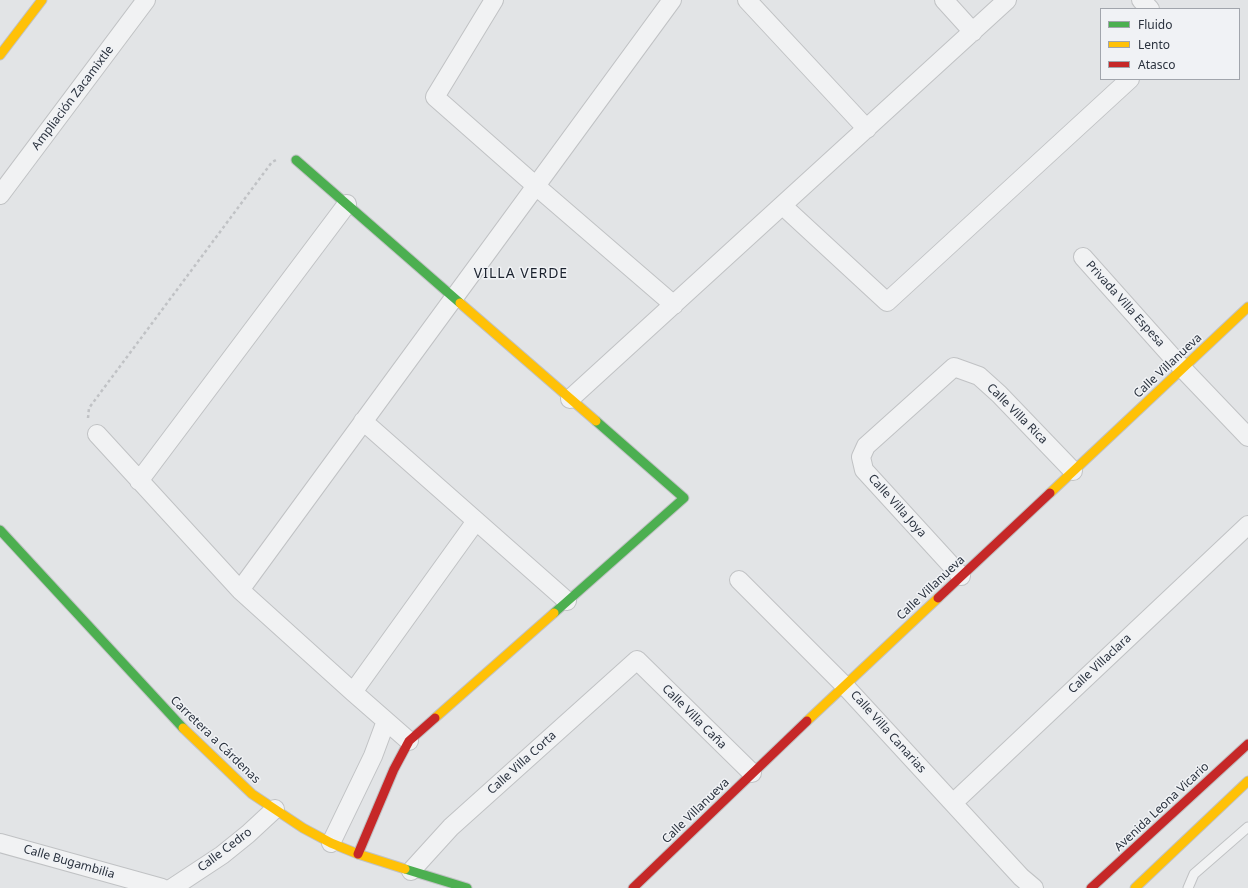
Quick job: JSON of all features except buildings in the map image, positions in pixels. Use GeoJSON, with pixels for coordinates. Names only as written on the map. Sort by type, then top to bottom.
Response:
{"type":"FeatureCollection","features":[{"type":"Feature","properties":{"kind":"street"},"geometry":{"type":"LineString","coordinates":[[0,55],[42,0]]}},
{"type":"Feature","properties":{"kind":"street","name":"Ampliación Zacamixtle"},"geometry":{"type":"LineString","coordinates":[[0,195],[146,0]]}},
{"type":"Feature","properties":{"kind":"street"},"geometry":{"type":"LineString","coordinates":[[494,0],[435,97],[674,305]]}},
{"type":"Feature","properties":{"kind":"street"},"geometry":{"type":"LineString","coordinates":[[240,590],[672,0]]}},
{"type":"Feature","properties":{"kind":"street"},"geometry":{"type":"LineString","coordinates":[[747,0],[867,129]]}},
{"type":"Feature","properties":{"kind":"street"},"geometry":{"type":"LineString","coordinates":[[944,0],[972,32]]}},
{"type":"Feature","properties":{"kind":"street"},"geometry":{"type":"LineString","coordinates":[[570,399],[1008,0]]}},
{"type":"Feature","properties":{"kind":"street"},"geometry":{"type":"LineString","coordinates":[[1141,0],[1149,8]]}},
{"type":"Feature","properties":{"kind":"street"},"geometry":{"type":"LineString","coordinates":[[783,206],[887,302],[1129,80]]}},
{"type":"Feature","properties":{"kind":"street"},"geometry":{"type":"LineString","coordinates":[[296,160],[684,498],[409,741],[394,769],[358,854]]}},
{"type":"Feature","properties":{"kind":"street"},"geometry":{"type":"LineString","coordinates":[[139,481],[347,204]]}},
{"type":"Feature","properties":{"kind":"street","name":"Privada Villa Espesa"},"geometry":{"type":"LineString","coordinates":[[1083,257],[1183,369],[1248,436]]}},
{"type":"Feature","properties":{"kind":"street","name":"Calle Villanueva"},"geometry":{"type":"LineString","coordinates":[[633,888],[752,773],[1248,307]]}},
{"type":"Feature","properties":{"kind":"street","name":"Calle Villa Rica"},"geometry":{"type":"LineString","coordinates":[[954,368],[979,376],[999,394],[1073,471]]}},
{"type":"Feature","properties":{"kind":"street","name":"Calle Villa Joya"},"geometry":{"type":"LineString","coordinates":[[954,368],[866,446],[861,457],[864,470],[961,576]]}},
{"type":"Feature","properties":{"kind":"street"},"geometry":{"type":"LineString","coordinates":[[363,421],[567,601]]}},
{"type":"Feature","properties":{"kind":"street"},"geometry":{"type":"LineString","coordinates":[[97,434],[240,590],[409,741]]}},
{"type":"Feature","properties":{"kind":"street"},"geometry":{"type":"LineString","coordinates":[[353,692],[476,521]]}},
{"type":"Feature","properties":{"kind":"street","name":"Calle Villaclara"},"geometry":{"type":"LineString","coordinates":[[953,803],[1248,525]]}},
{"type":"Feature","properties":{"kind":"street","name":"Carretera a Cárdenas"},"geometry":{"type":"LineString","coordinates":[[0,530],[194,740],[252,794],[303,828],[332,843],[358,854],[467,888]]}},
{"type":"Feature","properties":{"kind":"street","name":"Calle Villa Canarias"},"geometry":{"type":"LineString","coordinates":[[739,580],[845,686],[1021,877],[1034,888]]}},
{"type":"Feature","properties":{"kind":"street","name":"Calle Villa Caña"},"geometry":{"type":"LineString","coordinates":[[637,660],[752,773]]}},
{"type":"Feature","properties":{"kind":"street","name":"Calle Villa Corta"},"geometry":{"type":"LineString","coordinates":[[411,871],[451,827],[637,660]]}},
{"type":"Feature","properties":{"kind":"street"},"geometry":{"type":"LineString","coordinates":[[332,843],[373,756],[386,721]]}},
{"type":"Feature","properties":{"kind":"street","name":"Avenida Leona Vicario"},"geometry":{"type":"LineString","coordinates":[[1091,888],[1248,744]]}},
{"type":"Feature","properties":{"kind":"street"},"geometry":{"type":"LineString","coordinates":[[1135,888],[1248,780]]}},
{"type":"Feature","properties":{"kind":"street","name":"Calle Cedro"},"geometry":{"type":"LineString","coordinates":[[172,888],[222,855],[275,810]]}},
{"type":"Feature","properties":{"kind":"street","name":"Calle Bugambilia"},"geometry":{"type":"LineString","coordinates":[[0,843],[162,888]]}},
{"type":"Feature","properties":{"kind":"lane"},"geometry":{"type":"LineString","coordinates":[[1188,888],[1194,874],[1248,827]]}},
{"type":"Feature","properties":{"kind":"path"},"geometry":{"type":"LineString","coordinates":[[97,434],[88,419],[87,414],[89,408],[272,162],[277,159],[285,158],[296,160]]}},
{"type":"Feature","properties":{"kind":"traffic: fast"},"geometry":{"type":"LineString","coordinates":[[296,160],[460,303]]}},
{"type":"Feature","properties":{"kind":"traffic: fast"},"geometry":{"type":"LineString","coordinates":[[554,613],[684,498],[596,421]]}},
{"type":"Feature","properties":{"kind":"traffic: fast"},"geometry":{"type":"LineString","coordinates":[[0,530],[183,728]]}},
{"type":"Feature","properties":{"kind":"traffic: fast"},"geometry":{"type":"LineString","coordinates":[[405,869],[467,888]]}},
{"type":"Feature","properties":{"kind":"traffic: slow"},"geometry":{"type":"LineString","coordinates":[[0,55],[42,0]]}},
{"type":"Feature","properties":{"kind":"traffic: slow"},"geometry":{"type":"LineString","coordinates":[[460,303],[596,421]]}},
{"type":"Feature","properties":{"kind":"traffic: slow"},"geometry":{"type":"LineString","coordinates":[[1050,493],[1248,307]]}},
{"type":"Feature","properties":{"kind":"traffic: slow"},"geometry":{"type":"LineString","coordinates":[[807,721],[938,598]]}},
{"type":"Feature","properties":{"kind":"traffic: slow"},"geometry":{"type":"LineString","coordinates":[[435,718],[554,613]]}},
{"type":"Feature","properties":{"kind":"traffic: slow"},"geometry":{"type":"LineString","coordinates":[[183,728],[252,794],[303,828],[331,843],[358,854],[405,869]]}},
{"type":"Feature","properties":{"kind":"traffic: slow"},"geometry":{"type":"LineString","coordinates":[[1135,888],[1248,781]]}},
{"type":"Feature","properties":{"kind":"traffic: jam"},"geometry":{"type":"LineString","coordinates":[[938,598],[1050,493]]}},
{"type":"Feature","properties":{"kind":"traffic: jam"},"geometry":{"type":"LineString","coordinates":[[358,854],[394,769],[409,741],[435,718]]}},
{"type":"Feature","properties":{"kind":"traffic: jam"},"geometry":{"type":"LineString","coordinates":[[633,888],[807,721]]}},
{"type":"Feature","properties":{"kind":"traffic: jam"},"geometry":{"type":"LineString","coordinates":[[1091,888],[1248,744]]}},
{"type":"Feature","properties":{"kind":"district","name":"VILLA VERDE"},"geometry":{"type":"Point","coordinates":[521,274]}}]}
